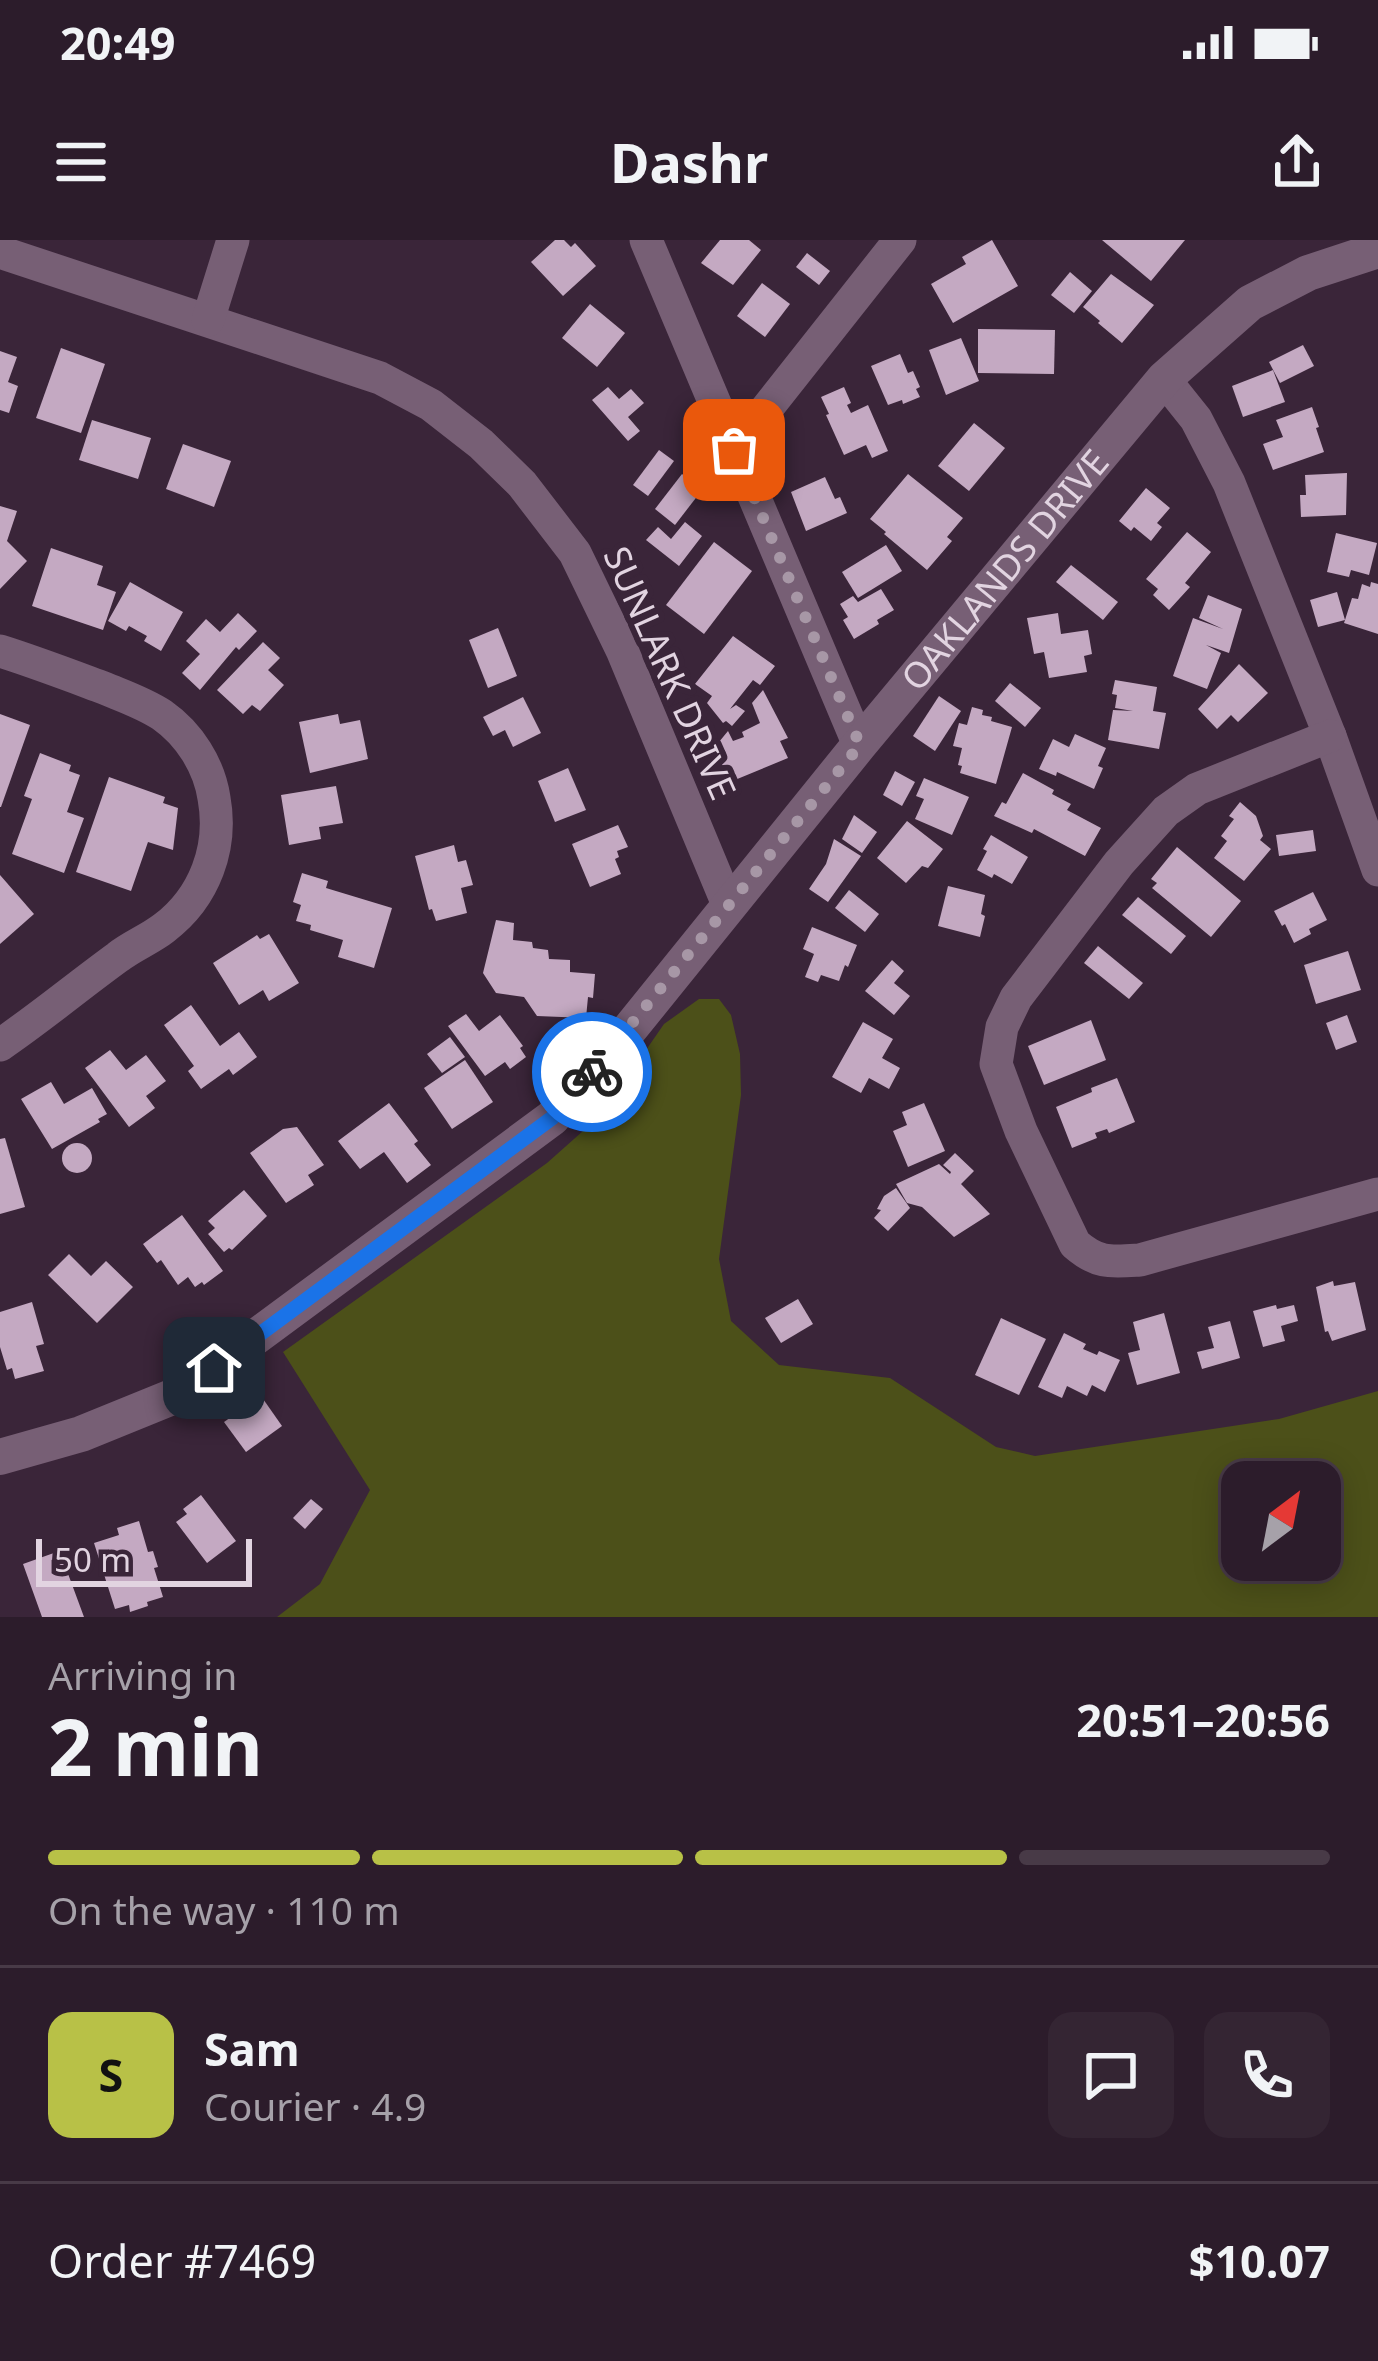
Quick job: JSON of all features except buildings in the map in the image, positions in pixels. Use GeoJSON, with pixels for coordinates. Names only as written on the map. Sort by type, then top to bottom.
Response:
{"type":"FeatureCollection","features":[{"type":"Feature","properties":{"kind":"street"},"geometry":{"type":"LineString","coordinates":[[208,320],[233,240]]}},
{"type":"Feature","properties":{"kind":"street"},"geometry":{"type":"LineString","coordinates":[[646,240],[860,745]]}},
{"type":"Feature","properties":{"kind":"street"},"geometry":{"type":"LineString","coordinates":[[734,450],[900,240]]}},
{"type":"Feature","properties":{"kind":"street","name":"OAKLANDS DRIVE"},"geometry":{"type":"LineString","coordinates":[[0,1457],[81,1434],[177,1395],[552,1118],[1164,379],[1250,303],[1308,273],[1378,250]]}},
{"type":"Feature","properties":{"kind":"street","name":"SUNLARK DRIVE"},"geometry":{"type":"LineString","coordinates":[[0,252],[380,378],[431,405],[481,443],[522,484],[575,553],[622,650],[729,907]]}},
{"type":"Feature","properties":{"kind":"street"},"geometry":{"type":"LineString","coordinates":[[1164,379],[1196,419],[1229,483],[1372,829],[1378,870]]}},
{"type":"Feature","properties":{"kind":"street"},"geometry":{"type":"LineString","coordinates":[[0,651],[145,705],[164,717],[206,768],[217,834],[205,877],[181,914],[0,1045]]}},
{"type":"Feature","properties":{"kind":"street"},"geometry":{"type":"LineString","coordinates":[[1330,736],[1197,789],[1166,811],[1119,862],[1016,998],[1002,1027],[996,1064],[1021,1130],[1076,1244],[1090,1257],[1111,1262],[1140,1260],[1378,1194]]}},
{"type":"Feature","properties":{"kind":"green space"},"geometry":{"type":"Polygon","coordinates":[[[699,999],[719,999],[731,1015],[740,1054],[741,1095],[719,1259],[731,1321],[779,1365],[890,1378],[996,1447],[1035,1456],[1279,1419],[1378,1391],[1378,1617],[277,1617],[320,1584],[370,1490],[283,1352],[547,1163],[601,1115],[664,1024],[699,999]]]}},
{"type":"Feature","properties":{"kind":"way so far"},"geometry":{"type":"LineString","coordinates":[[592,1072],[860,745],[734,450]]}},
{"type":"Feature","properties":{"kind":"route"},"geometry":{"type":"LineString","coordinates":[[214,1368],[552,1118],[592,1072]]}}]}
